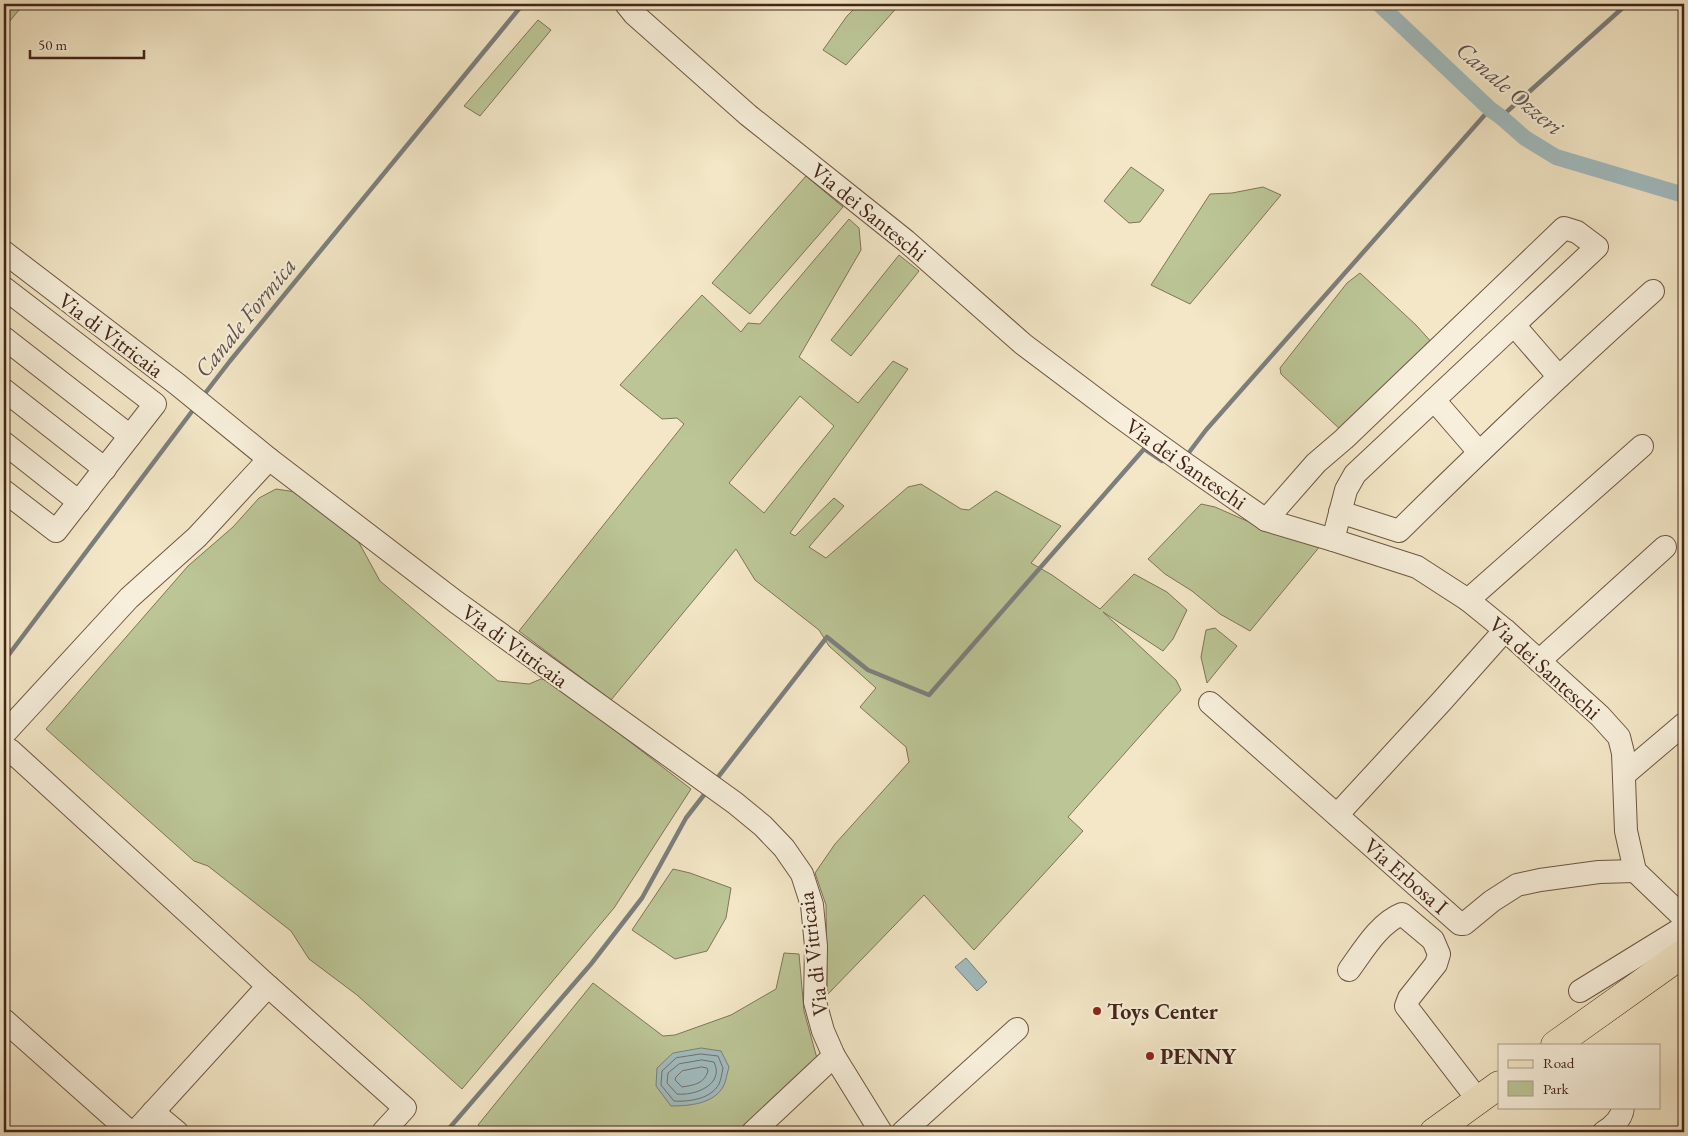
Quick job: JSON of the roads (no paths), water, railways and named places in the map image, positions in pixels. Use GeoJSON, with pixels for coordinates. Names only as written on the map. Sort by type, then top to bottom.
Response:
{"type":"FeatureCollection","features":[{"type":"Feature","properties":{"kind":"main road"},"geometry":{"type":"LineString","coordinates":[[1568,1041],[1684,953]]}},
{"type":"Feature","properties":{"kind":"main road"},"geometry":{"type":"LineString","coordinates":[[1434,1132],[1498,1086]]}},
{"type":"Feature","properties":{"kind":"street","name":"Via dei Santeschi"},"geometry":{"type":"LineString","coordinates":[[626,4],[634,14],[748,115],[906,241],[1023,344],[1116,414],[1266,520],[1417,567],[1468,600],[1505,630],[1600,716],[1619,737],[1625,774],[1626,831],[1635,871]]}},
{"type":"Feature","properties":{"kind":"street"},"geometry":{"type":"LineString","coordinates":[[1266,520],[1316,464],[1564,228],[1577,232],[1597,247],[1356,474],[1346,490],[1333,540]]}},
{"type":"Feature","properties":{"kind":"street","name":"Via di Vitricaia"},"geometry":{"type":"LineString","coordinates":[[4,252],[177,384],[269,459],[456,602],[722,794],[763,826],[784,848],[802,874],[812,905],[816,946],[815,1002],[823,1031],[834,1056],[882,1132]]}},
{"type":"Feature","properties":{"kind":"street"},"geometry":{"type":"LineString","coordinates":[[4,288],[155,404],[56,531],[4,492]]}},
{"type":"Feature","properties":{"kind":"street"},"geometry":{"type":"LineString","coordinates":[[1340,512],[1399,531],[1479,452],[1653,291]]}},
{"type":"Feature","properties":{"kind":"street"},"geometry":{"type":"LineString","coordinates":[[1514,325],[1559,377]]}},
{"type":"Feature","properties":{"kind":"street"},"geometry":{"type":"LineString","coordinates":[[4,338],[130,436]]}},
{"type":"Feature","properties":{"kind":"street"},"geometry":{"type":"LineString","coordinates":[[4,390],[104,469]]}},
{"type":"Feature","properties":{"kind":"street"},"geometry":{"type":"LineString","coordinates":[[1434,400],[1479,452]]}},
{"type":"Feature","properties":{"kind":"street"},"geometry":{"type":"LineString","coordinates":[[4,443],[78,502]]}},
{"type":"Feature","properties":{"kind":"street"},"geometry":{"type":"LineString","coordinates":[[1468,600],[1642,446]]}},
{"type":"Feature","properties":{"kind":"street"},"geometry":{"type":"LineString","coordinates":[[4,734],[129,598],[197,537],[269,459]]}},
{"type":"Feature","properties":{"kind":"street"},"geometry":{"type":"LineString","coordinates":[[1539,660],[1665,547]]}},
{"type":"Feature","properties":{"kind":"street"},"geometry":{"type":"LineString","coordinates":[[1337,815],[1505,630]]}},
{"type":"Feature","properties":{"kind":"street","name":"Via Erbosa I"},"geometry":{"type":"LineString","coordinates":[[1210,703],[1460,924],[1464,924],[1492,901],[1517,886],[1540,880],[1599,872],[1635,871]]}},
{"type":"Feature","properties":{"kind":"street"},"geometry":{"type":"LineString","coordinates":[[1625,774],[1684,724]]}},
{"type":"Feature","properties":{"kind":"street"},"geometry":{"type":"LineString","coordinates":[[4,757],[10,750],[404,1108],[383,1132]]}},
{"type":"Feature","properties":{"kind":"street"},"geometry":{"type":"LineString","coordinates":[[1635,871],[1684,918]]}},
{"type":"Feature","properties":{"kind":"street"},"geometry":{"type":"LineString","coordinates":[[1348,970],[1378,932],[1394,917],[1402,914],[1433,940],[1439,954],[1436,964],[1409,998],[1406,1006],[1477,1101]]}},
{"type":"Feature","properties":{"kind":"street"},"geometry":{"type":"LineString","coordinates":[[1580,991],[1684,927]]}},
{"type":"Feature","properties":{"kind":"street"},"geometry":{"type":"LineString","coordinates":[[135,1132],[268,986]]}},
{"type":"Feature","properties":{"kind":"street"},"geometry":{"type":"LineString","coordinates":[[4,1020],[130,1132]]}},
{"type":"Feature","properties":{"kind":"street"},"geometry":{"type":"LineString","coordinates":[[903,1132],[1019,1032],[916,1132]]}},
{"type":"Feature","properties":{"kind":"street"},"geometry":{"type":"LineString","coordinates":[[753,1132],[834,1056]]}},
{"type":"Feature","properties":{"kind":"street"},"geometry":{"type":"LineString","coordinates":[[1604,1132],[1616,1123],[1622,1114],[1623,1108]]}},
{"type":"Feature","properties":{"kind":"street"},"geometry":{"type":"LineString","coordinates":[[153,1112],[177,1132]]}},
{"type":"Feature","properties":{"kind":"water"},"geometry":{"type":"Polygon","coordinates":[[[966,958],[987,982],[977,991],[955,967],[966,958]]]}},
{"type":"Feature","properties":{"kind":"water"},"geometry":{"type":"Polygon","coordinates":[[[701,1048],[721,1051],[729,1067],[723,1087],[719,1093],[700,1103],[671,1106],[656,1086],[657,1068],[673,1053],[701,1048]]]}},
{"type":"Feature","properties":{"kind":"waterway","name":"Canale Formica"},"geometry":{"type":"LineString","coordinates":[[203,396],[523,4]]}},
{"type":"Feature","properties":{"kind":"waterway","name":"Canale Ozzeri"},"geometry":{"type":"LineString","coordinates":[[1379,4],[1490,109],[1525,138],[1556,157],[1684,195]]}},
{"type":"Feature","properties":{"kind":"waterway"},"geometry":{"type":"LineString","coordinates":[[1501,117],[1627,4]]}},
{"type":"Feature","properties":{"kind":"waterway"},"geometry":{"type":"LineString","coordinates":[[1187,455],[1206,430],[1490,109]]}},
{"type":"Feature","properties":{"kind":"waterway","name":"Canale Formica"},"geometry":{"type":"LineString","coordinates":[[4,661],[196,406]]}},
{"type":"Feature","properties":{"kind":"waterway"},"geometry":{"type":"LineString","coordinates":[[715,781],[827,637],[868,670],[929,695],[1144,449],[1162,461]]}},
{"type":"Feature","properties":{"kind":"waterway"},"geometry":{"type":"LineString","coordinates":[[446,1132],[591,964],[642,898],[686,818],[707,791]]}},
{"type":"Feature","properties":{"kind":"place","name":"Toys Center"},"geometry":{"type":"Point","coordinates":[1097,1011]}},
{"type":"Feature","properties":{"kind":"place","name":"PENNY"},"geometry":{"type":"Point","coordinates":[1150,1056]}}]}
